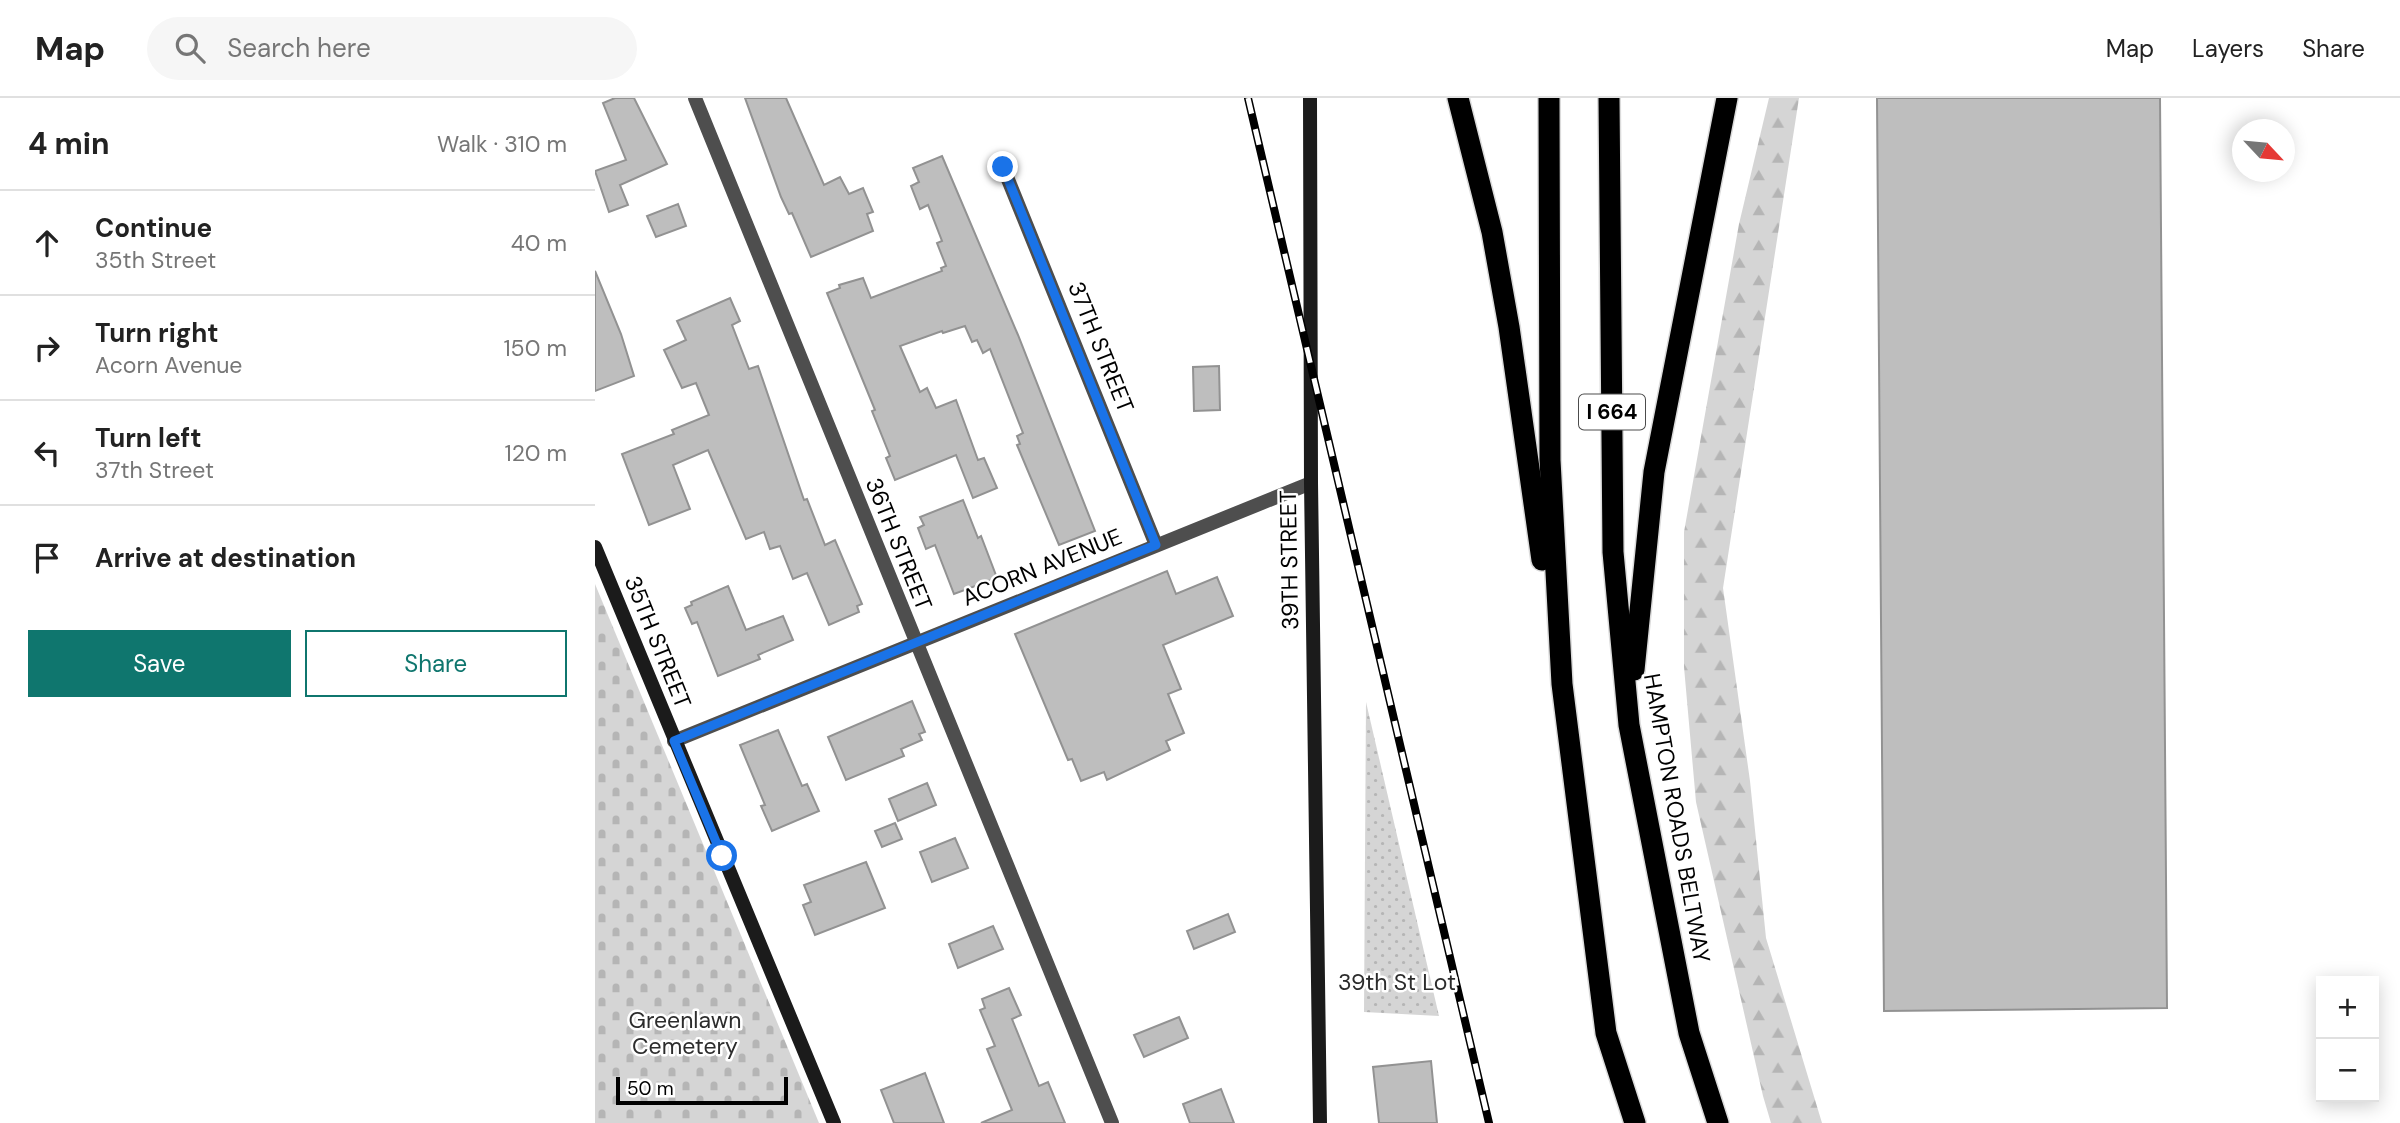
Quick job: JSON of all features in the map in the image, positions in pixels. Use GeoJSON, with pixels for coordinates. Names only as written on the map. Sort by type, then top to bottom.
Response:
{"type":"FeatureCollection","features":[{"type":"Feature","properties":{"kind":"highway"},"geometry":{"type":"LineString","coordinates":[[1458,98],[1492,232],[1502,287],[1562,684]]}},
{"type":"Feature","properties":{"kind":"highway","name":"I 664"},"geometry":{"type":"LineString","coordinates":[[1549,98],[1550,460],[1562,684],[1606,1033],[1635,1123]]}},
{"type":"Feature","properties":{"kind":"highway","name":"HAMPTON ROADS BELTWAY"},"geometry":{"type":"LineString","coordinates":[[1609,98],[1613,552],[1629,725],[1689,1033],[1718,1123]]}},
{"type":"Feature","properties":{"kind":"highway"},"geometry":{"type":"LineString","coordinates":[[1629,725],[1654,472],[1727,98]]}},
{"type":"Feature","properties":{"kind":"main road","name":"39TH STREET"},"geometry":{"type":"LineString","coordinates":[[1310,98],[1311,483],[1320,1123]]}},
{"type":"Feature","properties":{"kind":"main road","name":"35TH STREET"},"geometry":{"type":"LineString","coordinates":[[595,547],[834,1123]]}},
{"type":"Feature","properties":{"kind":"street","name":"36TH STREET"},"geometry":{"type":"LineString","coordinates":[[695,98],[914,643],[1112,1123]]}},
{"type":"Feature","properties":{"kind":"street","name":"37TH STREET"},"geometry":{"type":"LineString","coordinates":[[1003,167],[1156,545]]}},
{"type":"Feature","properties":{"kind":"street","name":"ACORN AVENUE"},"geometry":{"type":"LineString","coordinates":[[674,741],[1311,483]]}},
{"type":"Feature","properties":{"kind":"green space"},"geometry":{"type":"Polygon","coordinates":[[[1769,98],[1799,98],[1723,588],[1750,781],[1766,938],[1822,1123],[1771,1123],[1696,802],[1684,667],[1684,532],[1739,224],[1769,98]]]}},
{"type":"Feature","properties":{"kind":"green space","name":"Greenlawn Cemetery"},"geometry":{"type":"Polygon","coordinates":[[[595,584],[819,1123],[595,1123],[595,584]]]}},
{"type":"Feature","properties":{"kind":"green space","name":"39th St Lot"},"geometry":{"type":"Polygon","coordinates":[[[1366,702],[1439,1016],[1364,1012],[1366,702]]]}},
{"type":"Feature","properties":{"kind":"building"},"geometry":{"type":"Polygon","coordinates":[[[615,98],[634,98],[667,164],[620,185],[628,205],[609,212],[595,171],[626,160],[603,103],[615,98]]]}},
{"type":"Feature","properties":{"kind":"building"},"geometry":{"type":"Polygon","coordinates":[[[745,98],[786,98],[824,185],[840,177],[849,194],[863,188],[873,212],[867,214],[873,231],[811,257],[792,213],[789,214],[781,197],[745,98]]]}},
{"type":"Feature","properties":{"kind":"building"},"geometry":{"type":"Polygon","coordinates":[[[1877,98],[2160,98],[2167,1008],[1884,1011],[1877,98]]]}},
{"type":"Feature","properties":{"kind":"building"},"geometry":{"type":"Polygon","coordinates":[[[942,156],[1018,335],[1095,531],[1059,545],[1017,445],[1020,444],[1017,436],[1023,433],[990,349],[983,353],[977,340],[972,342],[965,326],[900,346],[920,392],[927,388],[936,408],[956,400],[978,460],[984,458],[997,488],[973,498],[956,455],[895,480],[886,458],[890,456],[872,411],[875,410],[827,293],[840,288],[839,285],[863,278],[871,298],[942,271],[941,268],[946,266],[937,243],[942,241],[928,205],[920,209],[911,186],[919,182],[913,168],[942,156]]]}},
{"type":"Feature","properties":{"kind":"building"},"geometry":{"type":"Polygon","coordinates":[[[678,204],[686,226],[656,237],[647,216],[678,204]]]}},
{"type":"Feature","properties":{"kind":"building"},"geometry":{"type":"Polygon","coordinates":[[[595,271],[621,334],[634,376],[595,391],[595,271]]]}},
{"type":"Feature","properties":{"kind":"building"},"geometry":{"type":"Polygon","coordinates":[[[730,298],[740,321],[732,325],[749,369],[758,366],[804,500],[807,499],[825,545],[835,540],[862,604],[857,606],[859,612],[829,625],[807,573],[793,579],[780,546],[770,549],[764,532],[746,539],[708,450],[673,465],[690,509],[649,525],[622,454],[674,434],[672,430],[709,415],[696,383],[682,388],[664,350],[686,340],[677,321],[730,298]]]}},
{"type":"Feature","properties":{"kind":"building"},"geometry":{"type":"Polygon","coordinates":[[[1219,366],[1220,410],[1194,411],[1193,367],[1219,366]]]}},
{"type":"Feature","properties":{"kind":"building"},"geometry":{"type":"Polygon","coordinates":[[[963,500],[978,538],[981,536],[997,578],[954,594],[935,545],[926,549],[918,528],[924,525],[920,517],[963,500]]]}},
{"type":"Feature","properties":{"kind":"building"},"geometry":{"type":"Polygon","coordinates":[[[1167,571],[1176,594],[1217,577],[1233,616],[1163,645],[1181,689],[1168,694],[1184,733],[1166,741],[1170,750],[1107,780],[1104,772],[1081,781],[1072,759],[1068,760],[1015,634],[1167,571]]]}},
{"type":"Feature","properties":{"kind":"building"},"geometry":{"type":"Polygon","coordinates":[[[728,586],[746,630],[783,616],[793,640],[758,655],[760,659],[718,676],[697,622],[692,624],[685,608],[692,605],[691,602],[728,586]]]}},
{"type":"Feature","properties":{"kind":"building"},"geometry":{"type":"Polygon","coordinates":[[[912,701],[925,732],[919,734],[922,740],[901,749],[904,756],[846,780],[828,737],[912,701]]]}},
{"type":"Feature","properties":{"kind":"building"},"geometry":{"type":"Polygon","coordinates":[[[778,730],[802,786],[807,784],[819,811],[772,831],[761,806],[765,805],[740,745],[778,730]]]}},
{"type":"Feature","properties":{"kind":"building"},"geometry":{"type":"Polygon","coordinates":[[[927,783],[936,805],[898,821],[889,799],[927,783]]]}},
{"type":"Feature","properties":{"kind":"building"},"geometry":{"type":"Polygon","coordinates":[[[895,823],[902,839],[882,847],[875,831],[895,823]]]}},
{"type":"Feature","properties":{"kind":"building"},"geometry":{"type":"Polygon","coordinates":[[[955,838],[968,868],[932,882],[920,852],[955,838]]]}},
{"type":"Feature","properties":{"kind":"building"},"geometry":{"type":"Polygon","coordinates":[[[866,862],[885,908],[815,935],[803,905],[811,902],[804,885],[866,862]]]}},
{"type":"Feature","properties":{"kind":"building"},"geometry":{"type":"Polygon","coordinates":[[[1228,914],[1235,932],[1194,949],[1187,931],[1228,914]]]}},
{"type":"Feature","properties":{"kind":"building"},"geometry":{"type":"Polygon","coordinates":[[[993,926],[1003,949],[958,968],[949,944],[993,926]]]}},
{"type":"Feature","properties":{"kind":"building"},"geometry":{"type":"Polygon","coordinates":[[[1009,988],[1021,1015],[1012,1019],[1039,1086],[1048,1082],[1065,1123],[981,1123],[1012,1110],[987,1049],[995,1046],[980,1010],[985,1008],[982,999],[1009,988]]]}},
{"type":"Feature","properties":{"kind":"building"},"geometry":{"type":"Polygon","coordinates":[[[1179,1017],[1188,1038],[1144,1057],[1134,1035],[1179,1017]]]}},
{"type":"Feature","properties":{"kind":"building"},"geometry":{"type":"Polygon","coordinates":[[[1431,1061],[1437,1123],[1379,1123],[1373,1067],[1431,1061]]]}},
{"type":"Feature","properties":{"kind":"building"},"geometry":{"type":"Polygon","coordinates":[[[925,1073],[944,1123],[894,1123],[881,1090],[925,1073]]]}},
{"type":"Feature","properties":{"kind":"building"},"geometry":{"type":"Polygon","coordinates":[[[1221,1089],[1234,1123],[1190,1123],[1183,1104],[1221,1089]]]}},
{"type":"Feature","properties":{"kind":"railway"},"geometry":{"type":"LineString","coordinates":[[1248,98],[1489,1123]]}},
{"type":"Feature","properties":{"kind":"route"},"geometry":{"type":"LineString","coordinates":[[722,856],[674,741],[1156,545],[1003,167]]}}]}
